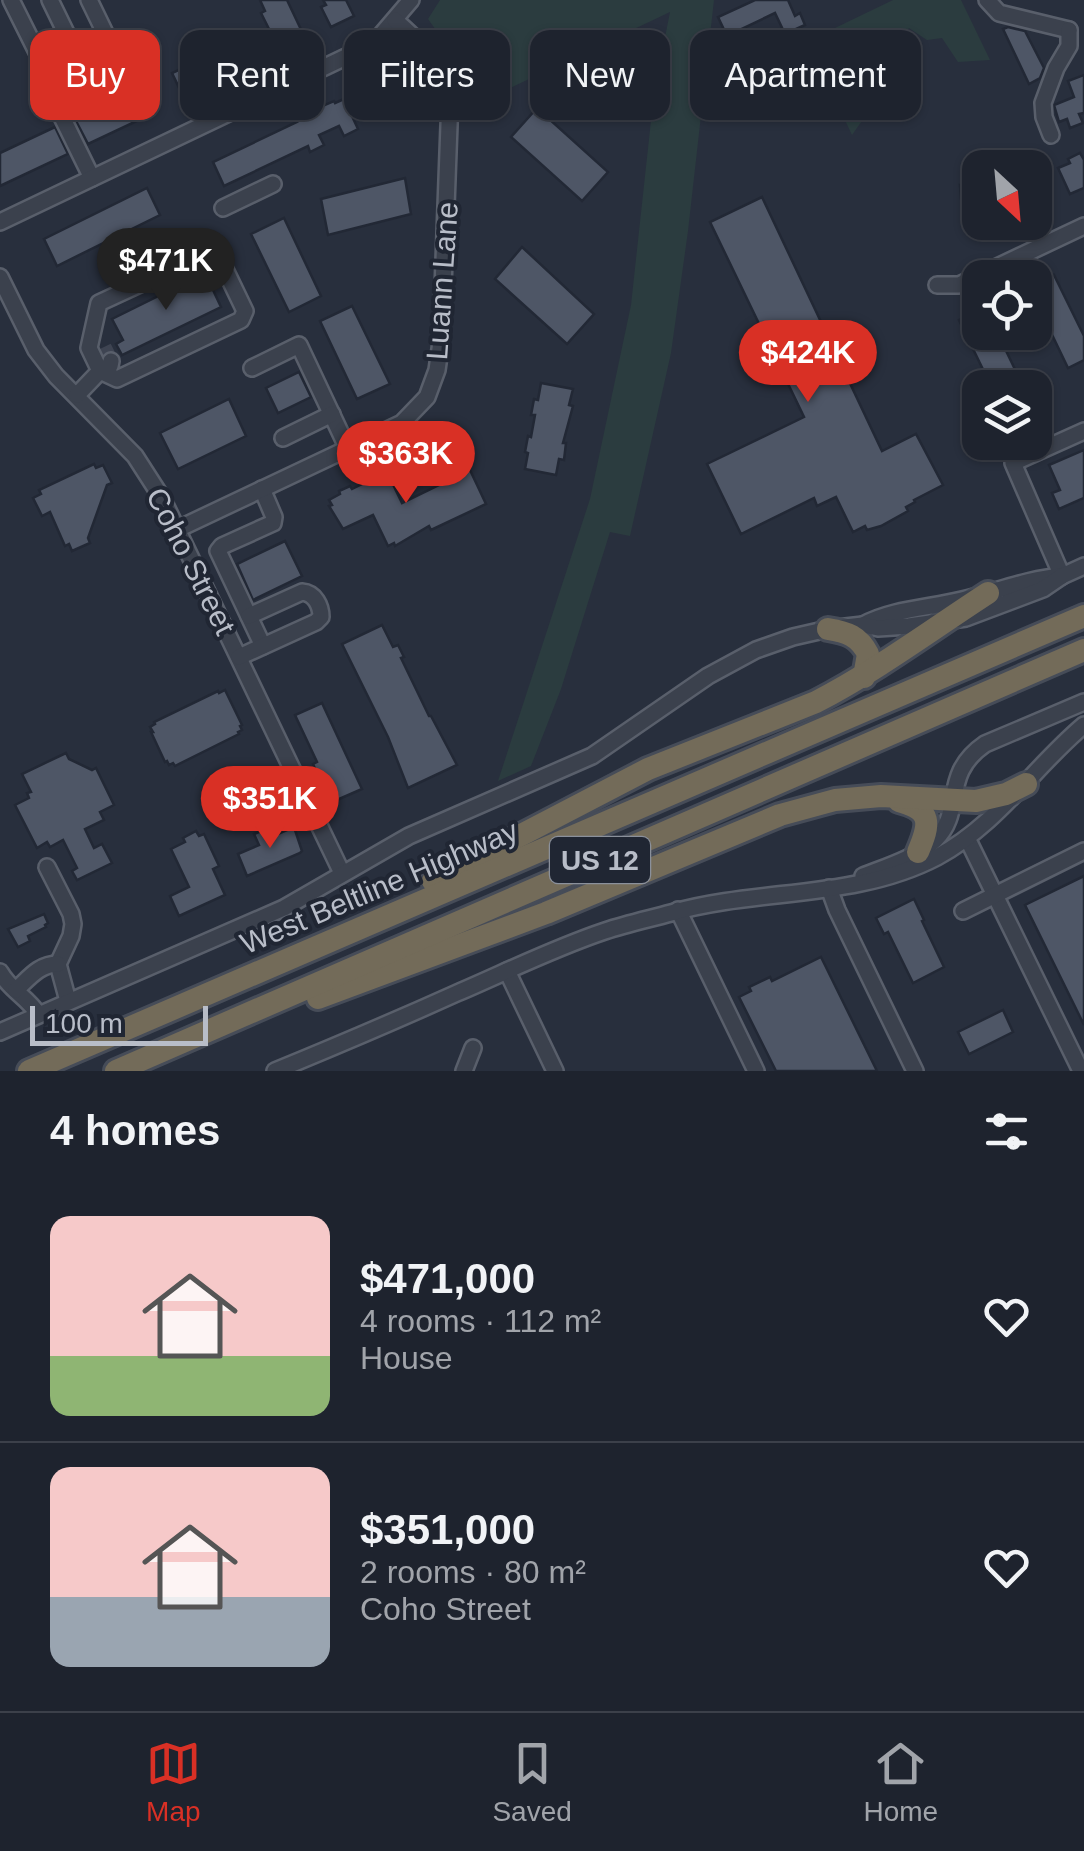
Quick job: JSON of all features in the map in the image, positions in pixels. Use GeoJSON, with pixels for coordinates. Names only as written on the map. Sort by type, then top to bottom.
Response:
{"type":"FeatureCollection","features":[{"type":"Feature","properties":{"kind":"highway"},"geometry":{"type":"LineString","coordinates":[[236,982],[634,776],[816,702],[864,677],[988,594]]}},
{"type":"Feature","properties":{"kind":"highway","name":"West Beltline Highway"},"geometry":{"type":"LineString","coordinates":[[29,1071],[1084,616]]}},
{"type":"Feature","properties":{"kind":"highway"},"geometry":{"type":"LineString","coordinates":[[828,629],[846,632],[860,642],[868,654],[864,677]]}},
{"type":"Feature","properties":{"kind":"highway","name":"West Beltline Highway"},"geometry":{"type":"LineString","coordinates":[[116,1071],[1084,650]]}},
{"type":"Feature","properties":{"kind":"highway"},"geometry":{"type":"LineString","coordinates":[[116,1071],[529,920],[780,815],[835,800],[881,796],[976,802],[1026,784]]}},
{"type":"Feature","properties":{"kind":"highway"},"geometry":{"type":"LineString","coordinates":[[881,796],[909,804],[921,810],[927,819],[918,852]]}},
{"type":"Feature","properties":{"kind":"street"},"geometry":{"type":"LineString","coordinates":[[11,0],[30,38]]}},
{"type":"Feature","properties":{"kind":"street"},"geometry":{"type":"LineString","coordinates":[[50,0],[65,30]]}},
{"type":"Feature","properties":{"kind":"street"},"geometry":{"type":"LineString","coordinates":[[89,0],[103,30]]}},
{"type":"Feature","properties":{"kind":"street"},"geometry":{"type":"LineString","coordinates":[[0,222],[352,54],[376,41],[411,0]]}},
{"type":"Feature","properties":{"kind":"street"},"geometry":{"type":"LineString","coordinates":[[987,0],[999,13],[1076,27],[1043,103],[1051,135]]}},
{"type":"Feature","properties":{"kind":"street","name":"Luann Lane"},"geometry":{"type":"LineString","coordinates":[[178,529],[402,422],[434,384],[441,342],[450,98],[440,67],[396,20]]}},
{"type":"Feature","properties":{"kind":"street"},"geometry":{"type":"LineString","coordinates":[[63,120],[92,178]]}},
{"type":"Feature","properties":{"kind":"street"},"geometry":{"type":"LineString","coordinates":[[222,208],[272,184]]}},
{"type":"Feature","properties":{"kind":"street"},"geometry":{"type":"LineString","coordinates":[[936,285],[958,285],[1084,226]]}},
{"type":"Feature","properties":{"kind":"street"},"geometry":{"type":"LineString","coordinates":[[77,395],[102,353],[99,303],[207,252],[218,256],[245,310],[241,320],[117,379],[102,353]]}},
{"type":"Feature","properties":{"kind":"street","name":"Coho Street"},"geometry":{"type":"LineString","coordinates":[[0,277],[7,312],[56,376],[136,456],[178,529],[342,873]]}},
{"type":"Feature","properties":{"kind":"street"},"geometry":{"type":"LineString","coordinates":[[252,368],[299,345],[348,449]]}},
{"type":"Feature","properties":{"kind":"street"},"geometry":{"type":"LineString","coordinates":[[282,438],[332,414]]}},
{"type":"Feature","properties":{"kind":"street"},"geometry":{"type":"LineString","coordinates":[[1062,576],[1012,463],[1084,431]]}},
{"type":"Feature","properties":{"kind":"street"},"geometry":{"type":"LineString","coordinates":[[262,490],[274,516],[273,524],[222,546],[218,552],[263,646]]}},
{"type":"Feature","properties":{"kind":"street"},"geometry":{"type":"LineString","coordinates":[[0,1032],[271,914],[409,836],[592,756],[740,658],[783,640],[828,629],[966,618],[1043,589],[1084,566]]}},
{"type":"Feature","properties":{"kind":"street"},"geometry":{"type":"LineString","coordinates":[[863,625],[877,617],[988,594],[1039,578],[1062,576]]}},
{"type":"Feature","properties":{"kind":"street"},"geometry":{"type":"LineString","coordinates":[[239,657],[316,622],[321,610],[309,593],[302,592],[249,616]]}},
{"type":"Feature","properties":{"kind":"street"},"geometry":{"type":"LineString","coordinates":[[830,888],[918,852],[936,839],[947,821],[957,775],[972,752],[1084,702]]}},
{"type":"Feature","properties":{"kind":"street"},"geometry":{"type":"LineString","coordinates":[[275,1071],[604,931],[678,910],[876,882],[910,870],[967,838],[1084,725]]}},
{"type":"Feature","properties":{"kind":"street"},"geometry":{"type":"LineString","coordinates":[[967,838],[1081,1071]]}},
{"type":"Feature","properties":{"kind":"street"},"geometry":{"type":"LineString","coordinates":[[963,911],[1084,851]]}},
{"type":"Feature","properties":{"kind":"street"},"geometry":{"type":"LineString","coordinates":[[47,866],[71,914],[71,936],[58,964],[68,1001]]}},
{"type":"Feature","properties":{"kind":"street"},"geometry":{"type":"LineString","coordinates":[[830,888],[915,1071]]}},
{"type":"Feature","properties":{"kind":"street"},"geometry":{"type":"LineString","coordinates":[[678,910],[756,1071]]}},
{"type":"Feature","properties":{"kind":"street"},"geometry":{"type":"LineString","coordinates":[[16,990],[38,968],[58,964]]}},
{"type":"Feature","properties":{"kind":"street"},"geometry":{"type":"LineString","coordinates":[[506,971],[555,1071]]}},
{"type":"Feature","properties":{"kind":"street"},"geometry":{"type":"LineString","coordinates":[[0,972],[38,1014]]}},
{"type":"Feature","properties":{"kind":"street"},"geometry":{"type":"LineString","coordinates":[[464,1071],[473,1048]]}},
{"type":"Feature","properties":{"kind":"shaded area"},"geometry":{"type":"Polygon","coordinates":[[[440,0],[714,0],[711,30],[690,30],[690,120],[700,120],[688,231],[671,353],[630,536],[610,532],[561,689],[531,766],[498,781],[590,499],[631,305],[651,120],[670,120],[670,30],[666,30],[670,12],[632,30],[530,30],[530,78],[510,88],[510,30],[436,30],[428,19],[440,0]]]}},
{"type":"Feature","properties":{"kind":"shaded area"},"geometry":{"type":"Polygon","coordinates":[[[893,0],[961,0],[990,60],[958,62],[942,38],[927,40],[921,36],[921,30],[831,30],[893,0]]]}},
{"type":"Feature","properties":{"kind":"shaded area"},"geometry":{"type":"Polygon","coordinates":[[[845,120],[863,120],[852,135],[845,120]]]}},
{"type":"Feature","properties":{"kind":"building"},"geometry":{"type":"Polygon","coordinates":[[[260,0],[287,0],[301,30],[270,30],[261,13],[265,11],[260,0]]]}},
{"type":"Feature","properties":{"kind":"building"},"geometry":{"type":"Polygon","coordinates":[[[323,0],[346,0],[354,16],[331,27],[321,7],[326,5],[323,0]]]}},
{"type":"Feature","properties":{"kind":"building"},"geometry":{"type":"Polygon","coordinates":[[[755,0],[788,0],[795,16],[800,13],[805,25],[783,30],[775,13],[740,30],[724,30],[718,17],[755,0]]]}},
{"type":"Feature","properties":{"kind":"building"},"geometry":{"type":"Polygon","coordinates":[[[1003,29],[1025,31],[1044,68],[1040,78],[1029,84],[1003,29]]]}},
{"type":"Feature","properties":{"kind":"building"},"geometry":{"type":"Polygon","coordinates":[[[180,69],[180,90],[172,73],[180,69]]]}},
{"type":"Feature","properties":{"kind":"building"},"geometry":{"type":"Polygon","coordinates":[[[1084,75],[1084,113],[1079,114],[1083,123],[1070,128],[1067,119],[1059,122],[1054,105],[1074,97],[1068,81],[1084,75]]]}},
{"type":"Feature","properties":{"kind":"building"},"geometry":{"type":"Polygon","coordinates":[[[344,99],[344,120],[354,120],[358,129],[344,136],[339,126],[319,135],[324,145],[310,152],[308,146],[224,186],[213,162],[300,120],[324,120],[324,105],[344,99]]]}},
{"type":"Feature","properties":{"kind":"building"},"geometry":{"type":"Polygon","coordinates":[[[530,116],[530,120],[550,120],[608,172],[582,201],[511,137],[530,116]]]}},
{"type":"Feature","properties":{"kind":"building"},"geometry":{"type":"Polygon","coordinates":[[[76,120],[139,120],[88,144],[76,120]]]}},
{"type":"Feature","properties":{"kind":"building"},"geometry":{"type":"Polygon","coordinates":[[[55,127],[68,154],[0,186],[0,153],[55,127]]]}},
{"type":"Feature","properties":{"kind":"building"},"geometry":{"type":"Polygon","coordinates":[[[1080,153],[1084,160],[1084,188],[1070,194],[1058,168],[1080,153]]]}},
{"type":"Feature","properties":{"kind":"building"},"geometry":{"type":"Polygon","coordinates":[[[405,178],[411,214],[328,235],[321,199],[405,178]]]}},
{"type":"Feature","properties":{"kind":"building"},"geometry":{"type":"Polygon","coordinates":[[[147,188],[160,215],[57,266],[44,239],[147,188]]]}},
{"type":"Feature","properties":{"kind":"building"},"geometry":{"type":"Polygon","coordinates":[[[762,197],[882,451],[916,434],[943,485],[914,500],[906,507],[908,511],[881,526],[867,530],[865,526],[853,532],[836,497],[817,506],[814,498],[741,534],[707,464],[804,417],[710,222],[762,197]]]}},
{"type":"Feature","properties":{"kind":"building"},"geometry":{"type":"Polygon","coordinates":[[[284,218],[321,296],[289,312],[251,234],[284,218]]]}},
{"type":"Feature","properties":{"kind":"building"},"geometry":{"type":"Polygon","coordinates":[[[522,247],[594,314],[567,344],[495,279],[522,247]]]}},
{"type":"Feature","properties":{"kind":"building"},"geometry":{"type":"Polygon","coordinates":[[[205,273],[221,307],[122,355],[116,344],[123,340],[112,319],[205,273]]]}},
{"type":"Feature","properties":{"kind":"building"},"geometry":{"type":"Polygon","coordinates":[[[1052,276],[1084,336],[1084,360],[1068,368],[1052,335],[1052,276]]]}},
{"type":"Feature","properties":{"kind":"building"},"geometry":{"type":"Polygon","coordinates":[[[352,306],[390,384],[357,399],[320,321],[352,306]]]}},
{"type":"Feature","properties":{"kind":"building"},"geometry":{"type":"Polygon","coordinates":[[[974,350],[1006,350],[1015,370],[983,370],[974,350]]]}},
{"type":"Feature","properties":{"kind":"building"},"geometry":{"type":"Polygon","coordinates":[[[299,372],[311,397],[278,413],[266,388],[299,372]]]}},
{"type":"Feature","properties":{"kind":"building"},"geometry":{"type":"Polygon","coordinates":[[[541,383],[573,389],[569,405],[573,406],[563,443],[564,460],[559,459],[556,475],[525,469],[525,452],[535,415],[531,415],[541,383]]]}},
{"type":"Feature","properties":{"kind":"building"},"geometry":{"type":"Polygon","coordinates":[[[229,399],[246,436],[178,469],[160,433],[229,399]]]}},
{"type":"Feature","properties":{"kind":"building"},"geometry":{"type":"Polygon","coordinates":[[[1084,450],[1084,498],[1059,509],[1052,493],[1060,490],[1049,465],[1084,450]]]}},
{"type":"Feature","properties":{"kind":"building"},"geometry":{"type":"Polygon","coordinates":[[[94,464],[96,468],[103,465],[112,483],[107,485],[88,538],[90,543],[72,551],[69,544],[65,546],[50,512],[42,516],[33,498],[41,494],[39,490],[94,464]]]}},
{"type":"Feature","properties":{"kind":"building"},"geometry":{"type":"Polygon","coordinates":[[[470,470],[486,504],[431,530],[429,526],[395,546],[388,546],[373,515],[343,529],[329,506],[329,500],[339,491],[387,472],[402,503],[470,470]]]}},
{"type":"Feature","properties":{"kind":"building"},"geometry":{"type":"Polygon","coordinates":[[[285,541],[302,576],[253,600],[237,564],[285,541]]]}},
{"type":"Feature","properties":{"kind":"building"},"geometry":{"type":"Polygon","coordinates":[[[382,625],[393,647],[398,645],[429,716],[457,765],[408,788],[388,737],[342,644],[382,625]]]}},
{"type":"Feature","properties":{"kind":"building"},"geometry":{"type":"Polygon","coordinates":[[[225,690],[242,725],[239,734],[175,766],[165,762],[151,732],[154,722],[225,690]]]}},
{"type":"Feature","properties":{"kind":"building"},"geometry":{"type":"Polygon","coordinates":[[[322,703],[362,789],[330,803],[313,764],[317,762],[295,715],[322,703]]]}},
{"type":"Feature","properties":{"kind":"building"},"geometry":{"type":"Polygon","coordinates":[[[66,753],[69,759],[92,770],[96,768],[114,805],[100,812],[104,820],[85,829],[94,848],[102,844],[112,863],[77,880],[72,871],[77,868],[63,840],[37,848],[15,805],[29,798],[27,793],[31,792],[22,774],[66,753]]]}},
{"type":"Feature","properties":{"kind":"building"},"geometry":{"type":"Polygon","coordinates":[[[294,827],[302,851],[247,876],[238,854],[259,845],[254,834],[266,829],[269,837],[294,827]]]}},
{"type":"Feature","properties":{"kind":"building"},"geometry":{"type":"Polygon","coordinates":[[[196,831],[199,836],[204,834],[219,866],[213,869],[225,895],[179,916],[170,896],[189,887],[171,849],[196,831]]]}},
{"type":"Feature","properties":{"kind":"building"},"geometry":{"type":"Polygon","coordinates":[[[1084,876],[1084,1025],[1025,905],[1084,876]]]}},
{"type":"Feature","properties":{"kind":"building"},"geometry":{"type":"Polygon","coordinates":[[[914,899],[944,967],[913,983],[888,932],[884,934],[876,918],[914,899]]]}},
{"type":"Feature","properties":{"kind":"building"},"geometry":{"type":"Polygon","coordinates":[[[44,914],[46,927],[28,936],[30,941],[18,947],[8,929],[44,914]]]}},
{"type":"Feature","properties":{"kind":"building"},"geometry":{"type":"Polygon","coordinates":[[[821,957],[877,1071],[776,1071],[739,997],[751,991],[749,987],[770,977],[772,981],[821,957]]]}},
{"type":"Feature","properties":{"kind":"building"},"geometry":{"type":"Polygon","coordinates":[[[1003,1010],[1013,1032],[969,1054],[958,1032],[1003,1010]]]}},
{"type":"Feature","properties":{"kind":"tunnel"},"geometry":{"type":"LineString","coordinates":[[104,347],[111,361]]}}]}
